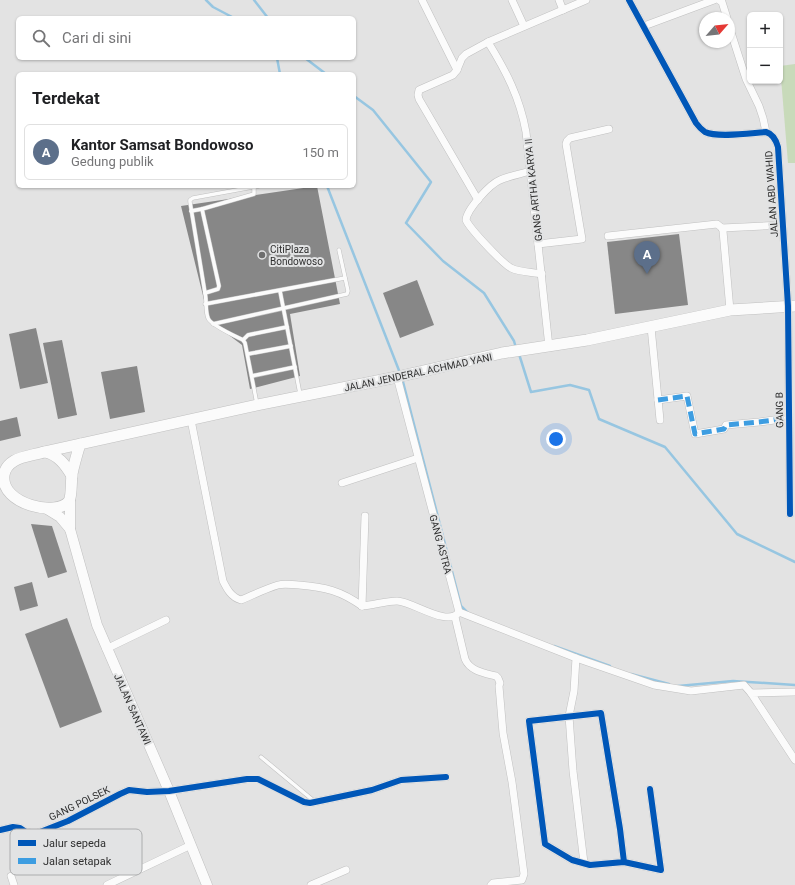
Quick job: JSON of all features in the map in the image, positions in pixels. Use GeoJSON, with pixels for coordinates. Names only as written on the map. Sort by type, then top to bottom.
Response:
{"type":"FeatureCollection","features":[{"type":"Feature","properties":{"kind":"main road","name":"JALAN JENDERAL ACHMAD YANI"},"geometry":{"type":"LineString","coordinates":[[44,452],[257,405],[402,376],[502,353],[549,347],[730,310],[792,306]]}},
{"type":"Feature","properties":{"kind":"main road"},"geometry":{"type":"LineString","coordinates":[[16,460],[6,468],[4,473],[3,490],[14,499],[35,506],[47,509],[60,506],[70,500],[72,476],[80,444]]}},
{"type":"Feature","properties":{"kind":"main road"},"geometry":{"type":"LineString","coordinates":[[0,463],[44,452],[53,454],[59,459],[72,476]]}},
{"type":"Feature","properties":{"kind":"main road","name":"JALAN SANTAWI"},"geometry":{"type":"LineString","coordinates":[[70,500],[70,529],[97,626],[169,791],[207,885]]}},
{"type":"Feature","properties":{"kind":"main road","name":"JALAN SANTAWI"},"geometry":{"type":"LineString","coordinates":[[47,509],[60,517],[70,529]]}},
{"type":"Feature","properties":{"kind":"street"},"geometry":{"type":"LineString","coordinates":[[422,0],[457,70]]}},
{"type":"Feature","properties":{"kind":"street"},"geometry":{"type":"LineString","coordinates":[[512,0],[524,26]]}},
{"type":"Feature","properties":{"kind":"street"},"geometry":{"type":"LineString","coordinates":[[559,0],[563,10]]}},
{"type":"Feature","properties":{"kind":"street"},"geometry":{"type":"LineString","coordinates":[[478,200],[418,95],[421,89],[447,79],[457,70],[462,58],[466,54],[488,42],[586,0]]}},
{"type":"Feature","properties":{"kind":"street"},"geometry":{"type":"LineString","coordinates":[[629,0],[696,123],[701,129],[705,132],[717,135],[766,132],[759,106],[746,80],[735,45]]}},
{"type":"Feature","properties":{"kind":"street"},"geometry":{"type":"LineString","coordinates":[[644,26],[693,3],[714,0]]}},
{"type":"Feature","properties":{"kind":"street"},"geometry":{"type":"LineString","coordinates":[[719,0],[722,2],[725,12]]}},
{"type":"Feature","properties":{"kind":"street","name":"GANG ARTHA KARYA II"},"geometry":{"type":"LineString","coordinates":[[488,42],[510,82],[523,114],[549,347]]}},
{"type":"Feature","properties":{"kind":"street"},"geometry":{"type":"LineString","coordinates":[[538,244],[582,239],[566,150],[567,141],[575,137],[609,129]]}},
{"type":"Feature","properties":{"kind":"street","name":"JALAN ABD WAHID"},"geometry":{"type":"LineString","coordinates":[[766,132],[770,133],[778,147],[783,225],[792,306]]}},
{"type":"Feature","properties":{"kind":"street"},"geometry":{"type":"LineString","coordinates":[[530,171],[499,180],[478,200],[467,216],[466,220],[471,229],[512,268],[542,274]]}},
{"type":"Feature","properties":{"kind":"street"},"geometry":{"type":"LineString","coordinates":[[608,236],[714,224],[717,224],[722,228],[783,225]]}},
{"type":"Feature","properties":{"kind":"street"},"geometry":{"type":"LineString","coordinates":[[722,228],[730,310]]}},
{"type":"Feature","properties":{"kind":"street","name":"GANG B"},"geometry":{"type":"LineString","coordinates":[[790,514],[793,486],[789,418],[792,401],[792,306]]}},
{"type":"Feature","properties":{"kind":"street"},"geometry":{"type":"LineString","coordinates":[[651,327],[660,420]]}},
{"type":"Feature","properties":{"kind":"street","name":"GANG ASTRA"},"geometry":{"type":"LineString","coordinates":[[402,376],[418,458],[457,615],[465,659],[472,669],[496,676],[500,683],[503,733],[512,782],[524,874],[522,880],[493,883],[491,885]]}},
{"type":"Feature","properties":{"kind":"street"},"geometry":{"type":"LineString","coordinates":[[658,400],[688,396],[695,434],[724,429],[726,425],[789,418]]}},
{"type":"Feature","properties":{"kind":"street"},"geometry":{"type":"LineString","coordinates":[[191,420],[223,580],[229,592],[235,598],[240,600],[284,584],[328,589],[340,592],[362,606],[397,601],[404,602],[436,615],[452,618],[457,615],[654,685],[691,691],[744,685],[751,693],[795,760]]}},
{"type":"Feature","properties":{"kind":"street"},"geometry":{"type":"LineString","coordinates":[[342,482],[418,458]]}},
{"type":"Feature","properties":{"kind":"street"},"geometry":{"type":"LineString","coordinates":[[362,606],[365,516]]}},
{"type":"Feature","properties":{"kind":"street"},"geometry":{"type":"LineString","coordinates":[[106,649],[166,620]]}},
{"type":"Feature","properties":{"kind":"street"},"geometry":{"type":"LineString","coordinates":[[576,658],[574,691],[569,716],[573,771],[584,863]]}},
{"type":"Feature","properties":{"kind":"street"},"geometry":{"type":"LineString","coordinates":[[751,693],[795,692]]}},
{"type":"Feature","properties":{"kind":"street"},"geometry":{"type":"LineString","coordinates":[[624,862],[601,713],[529,722],[545,844],[572,860],[590,865],[624,862],[661,870],[650,789]]}},
{"type":"Feature","properties":{"kind":"street"},"geometry":{"type":"LineString","coordinates":[[315,802],[372,790],[401,780],[446,777]]}},
{"type":"Feature","properties":{"kind":"street","name":"GANG POLSEK"},"geometry":{"type":"LineString","coordinates":[[48,829],[68,821],[129,790],[147,792],[169,791],[247,779],[258,779],[304,802],[315,802]]}},
{"type":"Feature","properties":{"kind":"street","name":"GANG POLSEK"},"geometry":{"type":"LineString","coordinates":[[0,830],[12,827],[22,829]]}},
{"type":"Feature","properties":{"kind":"street"},"geometry":{"type":"LineString","coordinates":[[142,868],[191,845]]}},
{"type":"Feature","properties":{"kind":"street"},"geometry":{"type":"LineString","coordinates":[[311,885],[346,870]]}},
{"type":"Feature","properties":{"kind":"street"},"geometry":{"type":"LineString","coordinates":[[107,885],[128,875]]}},
{"type":"Feature","properties":{"kind":"street"},"geometry":{"type":"LineString","coordinates":[[11,876],[14,885]]}},
{"type":"Feature","properties":{"kind":"lane"},"geometry":{"type":"LineString","coordinates":[[248,188],[193,198],[190,202],[206,293],[205,304],[208,319],[213,324],[245,343],[257,405]]}},
{"type":"Feature","properties":{"kind":"lane"},"geometry":{"type":"LineString","coordinates":[[191,211],[254,194],[254,188]]}},
{"type":"Feature","properties":{"kind":"lane"},"geometry":{"type":"LineString","coordinates":[[202,209],[219,286],[218,289],[206,293]]}},
{"type":"Feature","properties":{"kind":"lane"},"geometry":{"type":"LineString","coordinates":[[213,324],[347,294],[348,291],[339,250]]}},
{"type":"Feature","properties":{"kind":"lane"},"geometry":{"type":"LineString","coordinates":[[205,304],[345,278]]}},
{"type":"Feature","properties":{"kind":"lane"},"geometry":{"type":"LineString","coordinates":[[280,291],[301,396]]}},
{"type":"Feature","properties":{"kind":"lane"},"geometry":{"type":"LineString","coordinates":[[242,340],[248,335],[287,327]]}},
{"type":"Feature","properties":{"kind":"lane"},"geometry":{"type":"LineString","coordinates":[[248,354],[291,346]]}},
{"type":"Feature","properties":{"kind":"lane"},"geometry":{"type":"LineString","coordinates":[[252,376],[295,367]]}},
{"type":"Feature","properties":{"kind":"lane"},"geometry":{"type":"LineString","coordinates":[[261,757],[315,802]]}},
{"type":"Feature","properties":{"kind":"green space"},"geometry":{"type":"Polygon","coordinates":[[[795,64],[795,163],[788,163],[781,84],[783,84],[783,66],[795,64]]]}},
{"type":"Feature","properties":{"kind":"building","name":"CitiPlaza Bondowoso"},"geometry":{"type":"Polygon","coordinates":[[[303,188],[317,188],[340,304],[290,314],[300,376],[250,389],[242,345],[209,320],[181,206],[303,188]]]}},
{"type":"Feature","properties":{"kind":"building"},"geometry":{"type":"Polygon","coordinates":[[[679,234],[688,305],[615,314],[607,242],[679,234]]]}},
{"type":"Feature","properties":{"kind":"building"},"geometry":{"type":"Polygon","coordinates":[[[417,280],[434,325],[400,338],[383,293],[417,280]]]}},
{"type":"Feature","properties":{"kind":"building"},"geometry":{"type":"Polygon","coordinates":[[[36,328],[48,383],[20,389],[9,334],[36,328]]]}},
{"type":"Feature","properties":{"kind":"building"},"geometry":{"type":"Polygon","coordinates":[[[62,340],[77,415],[58,419],[43,343],[62,340]]]}},
{"type":"Feature","properties":{"kind":"building"},"geometry":{"type":"Polygon","coordinates":[[[137,366],[145,412],[110,419],[101,372],[137,366]]]}},
{"type":"Feature","properties":{"kind":"building"},"geometry":{"type":"Polygon","coordinates":[[[17,417],[21,436],[0,441],[0,421],[17,417]]]}},
{"type":"Feature","properties":{"kind":"building"},"geometry":{"type":"Polygon","coordinates":[[[31,524],[52,526],[67,572],[48,578],[31,524]]]}},
{"type":"Feature","properties":{"kind":"building"},"geometry":{"type":"Polygon","coordinates":[[[32,582],[38,606],[20,611],[14,587],[32,582]]]}},
{"type":"Feature","properties":{"kind":"building"},"geometry":{"type":"Polygon","coordinates":[[[67,618],[102,712],[60,728],[25,634],[67,618]]]}},
{"type":"Feature","properties":{"kind":"waterway"},"geometry":{"type":"LineString","coordinates":[[206,0],[213,7],[230,16]]}},
{"type":"Feature","properties":{"kind":"waterway"},"geometry":{"type":"LineString","coordinates":[[254,0],[266,16]]}},
{"type":"Feature","properties":{"kind":"waterway"},"geometry":{"type":"LineString","coordinates":[[277,60],[280,72]]}},
{"type":"Feature","properties":{"kind":"waterway"},"geometry":{"type":"LineString","coordinates":[[308,60],[323,72]]}},
{"type":"Feature","properties":{"kind":"waterway"},"geometry":{"type":"LineString","coordinates":[[356,97],[373,110],[431,182],[406,223],[443,261],[484,293],[514,341],[516,348]]}},
{"type":"Feature","properties":{"kind":"waterway"},"geometry":{"type":"LineString","coordinates":[[328,188],[400,373]]}},
{"type":"Feature","properties":{"kind":"waterway"},"geometry":{"type":"LineString","coordinates":[[519,354],[531,392],[570,385],[589,390],[599,419],[665,447],[737,534],[795,562]]}},
{"type":"Feature","properties":{"kind":"waterway"},"geometry":{"type":"LineString","coordinates":[[402,378],[461,606],[468,613]]}},
{"type":"Feature","properties":{"kind":"waterway"},"geometry":{"type":"LineString","coordinates":[[554,646],[610,666]]}},
{"type":"Feature","properties":{"kind":"waterway"},"geometry":{"type":"LineString","coordinates":[[631,674],[669,684]]}},
{"type":"Feature","properties":{"kind":"waterway"},"geometry":{"type":"LineString","coordinates":[[678,686],[733,681],[795,685]]}},
{"type":"Feature","properties":{"kind":"marked path"},"geometry":{"type":"LineString","coordinates":[[658,400],[687,396],[695,434],[724,429],[726,425],[789,418]]}},
{"type":"Feature","properties":{"kind":"cycle path"},"geometry":{"type":"LineString","coordinates":[[629,0],[700,128],[705,132],[718,135],[766,132],[772,136],[778,147],[788,306],[790,514]]}},
{"type":"Feature","properties":{"kind":"cycle path"},"geometry":{"type":"LineString","coordinates":[[624,862],[601,713],[529,721],[545,844],[572,860],[590,865],[624,862],[661,870],[650,789]]}},
{"type":"Feature","properties":{"kind":"cycle path"},"geometry":{"type":"LineString","coordinates":[[48,829],[68,821],[129,790],[147,792],[169,791],[247,779],[258,779],[304,802],[310,803],[372,790],[401,780],[446,777]]}},
{"type":"Feature","properties":{"kind":"cycle path"},"geometry":{"type":"LineString","coordinates":[[0,830],[13,827],[22,829]]}},
{"type":"Feature","properties":{"kind":"place","name":"CitiPlaza Bondowoso"},"geometry":{"type":"Point","coordinates":[262,255]}},
{"type":"Feature","properties":{"kind":"place","name":"Kantor Samsat Bondowoso"},"geometry":{"type":"Point","coordinates":[647,274]}}]}
